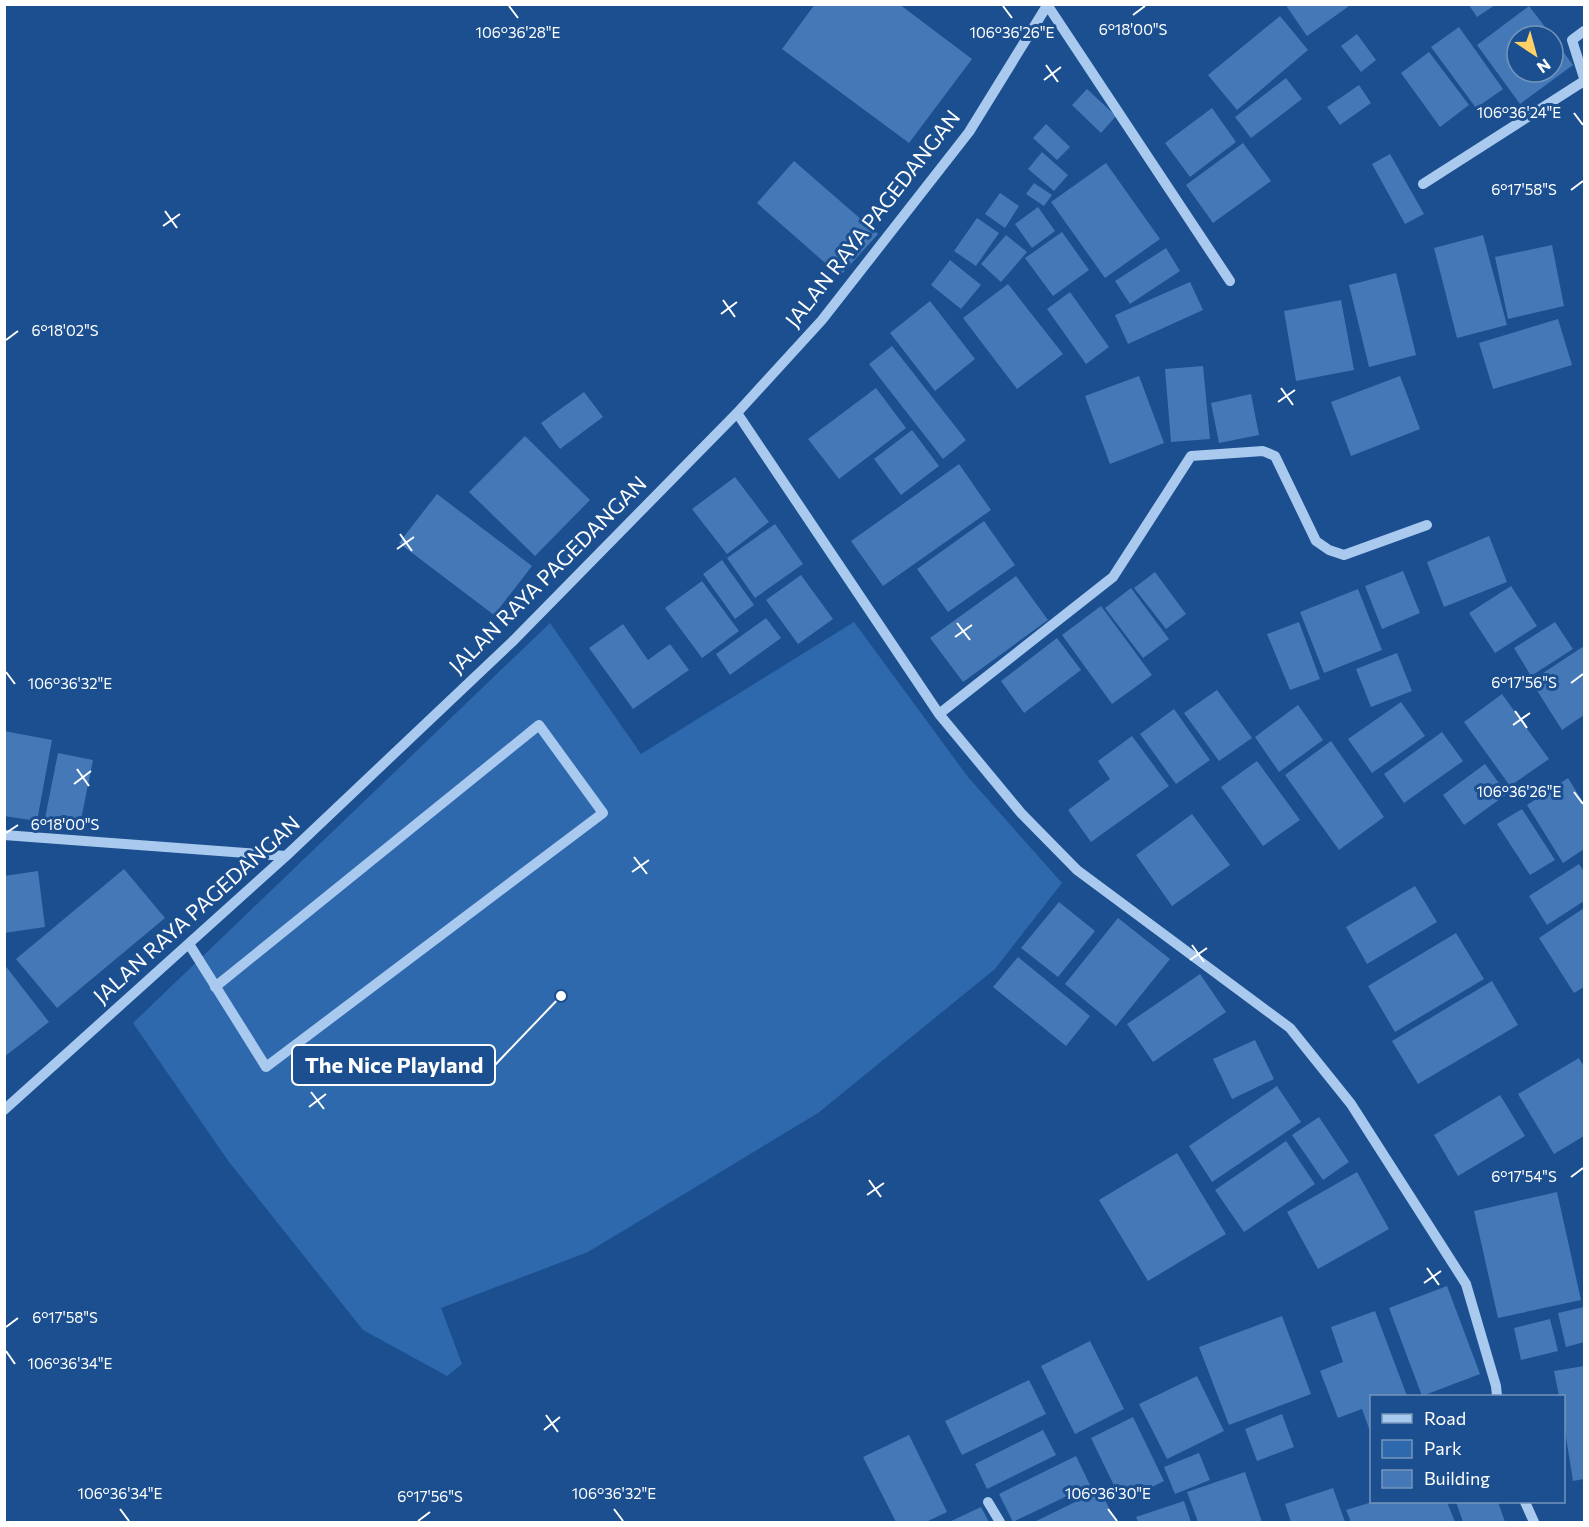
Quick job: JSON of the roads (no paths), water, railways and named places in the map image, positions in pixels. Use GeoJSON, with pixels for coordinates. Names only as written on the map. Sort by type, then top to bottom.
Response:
{"type":"FeatureCollection","features":[{"type":"Feature","properties":{"kind":"street"},"geometry":{"type":"LineString","coordinates":[[1048,5],[1230,282]]}},
{"type":"Feature","properties":{"kind":"street","name":"JALAN RAYA PAGEDANGAN"},"geometry":{"type":"LineString","coordinates":[[4,1110],[286,856],[514,639],[737,413],[822,320],[969,132],[1048,5]]}},
{"type":"Feature","properties":{"kind":"street"},"geometry":{"type":"LineString","coordinates":[[1423,184],[1584,80],[1572,40],[1584,31]]}},
{"type":"Feature","properties":{"kind":"street"},"geometry":{"type":"LineString","coordinates":[[737,413],[939,714],[1021,813],[1077,870],[1290,1028],[1351,1104],[1466,1284],[1497,1395]]}},
{"type":"Feature","properties":{"kind":"street"},"geometry":{"type":"LineString","coordinates":[[939,714],[1113,577],[1191,456],[1263,451],[1275,456],[1316,540],[1329,550],[1344,555],[1427,525]]}},
{"type":"Feature","properties":{"kind":"street"},"geometry":{"type":"LineString","coordinates":[[189,944],[215,987],[266,1067],[603,813],[539,725],[215,987]]}},
{"type":"Feature","properties":{"kind":"street"},"geometry":{"type":"LineString","coordinates":[[4,835],[286,856]]}},
{"type":"Feature","properties":{"kind":"street"},"geometry":{"type":"LineString","coordinates":[[988,1502],[1000,1522]]}},
{"type":"Feature","properties":{"kind":"street"},"geometry":{"type":"LineString","coordinates":[[1525,1503],[1534,1522]]}},
{"type":"Feature","properties":{"kind":"place","name":"The Nice Playland"},"geometry":{"type":"Point","coordinates":[561,996]}}]}
